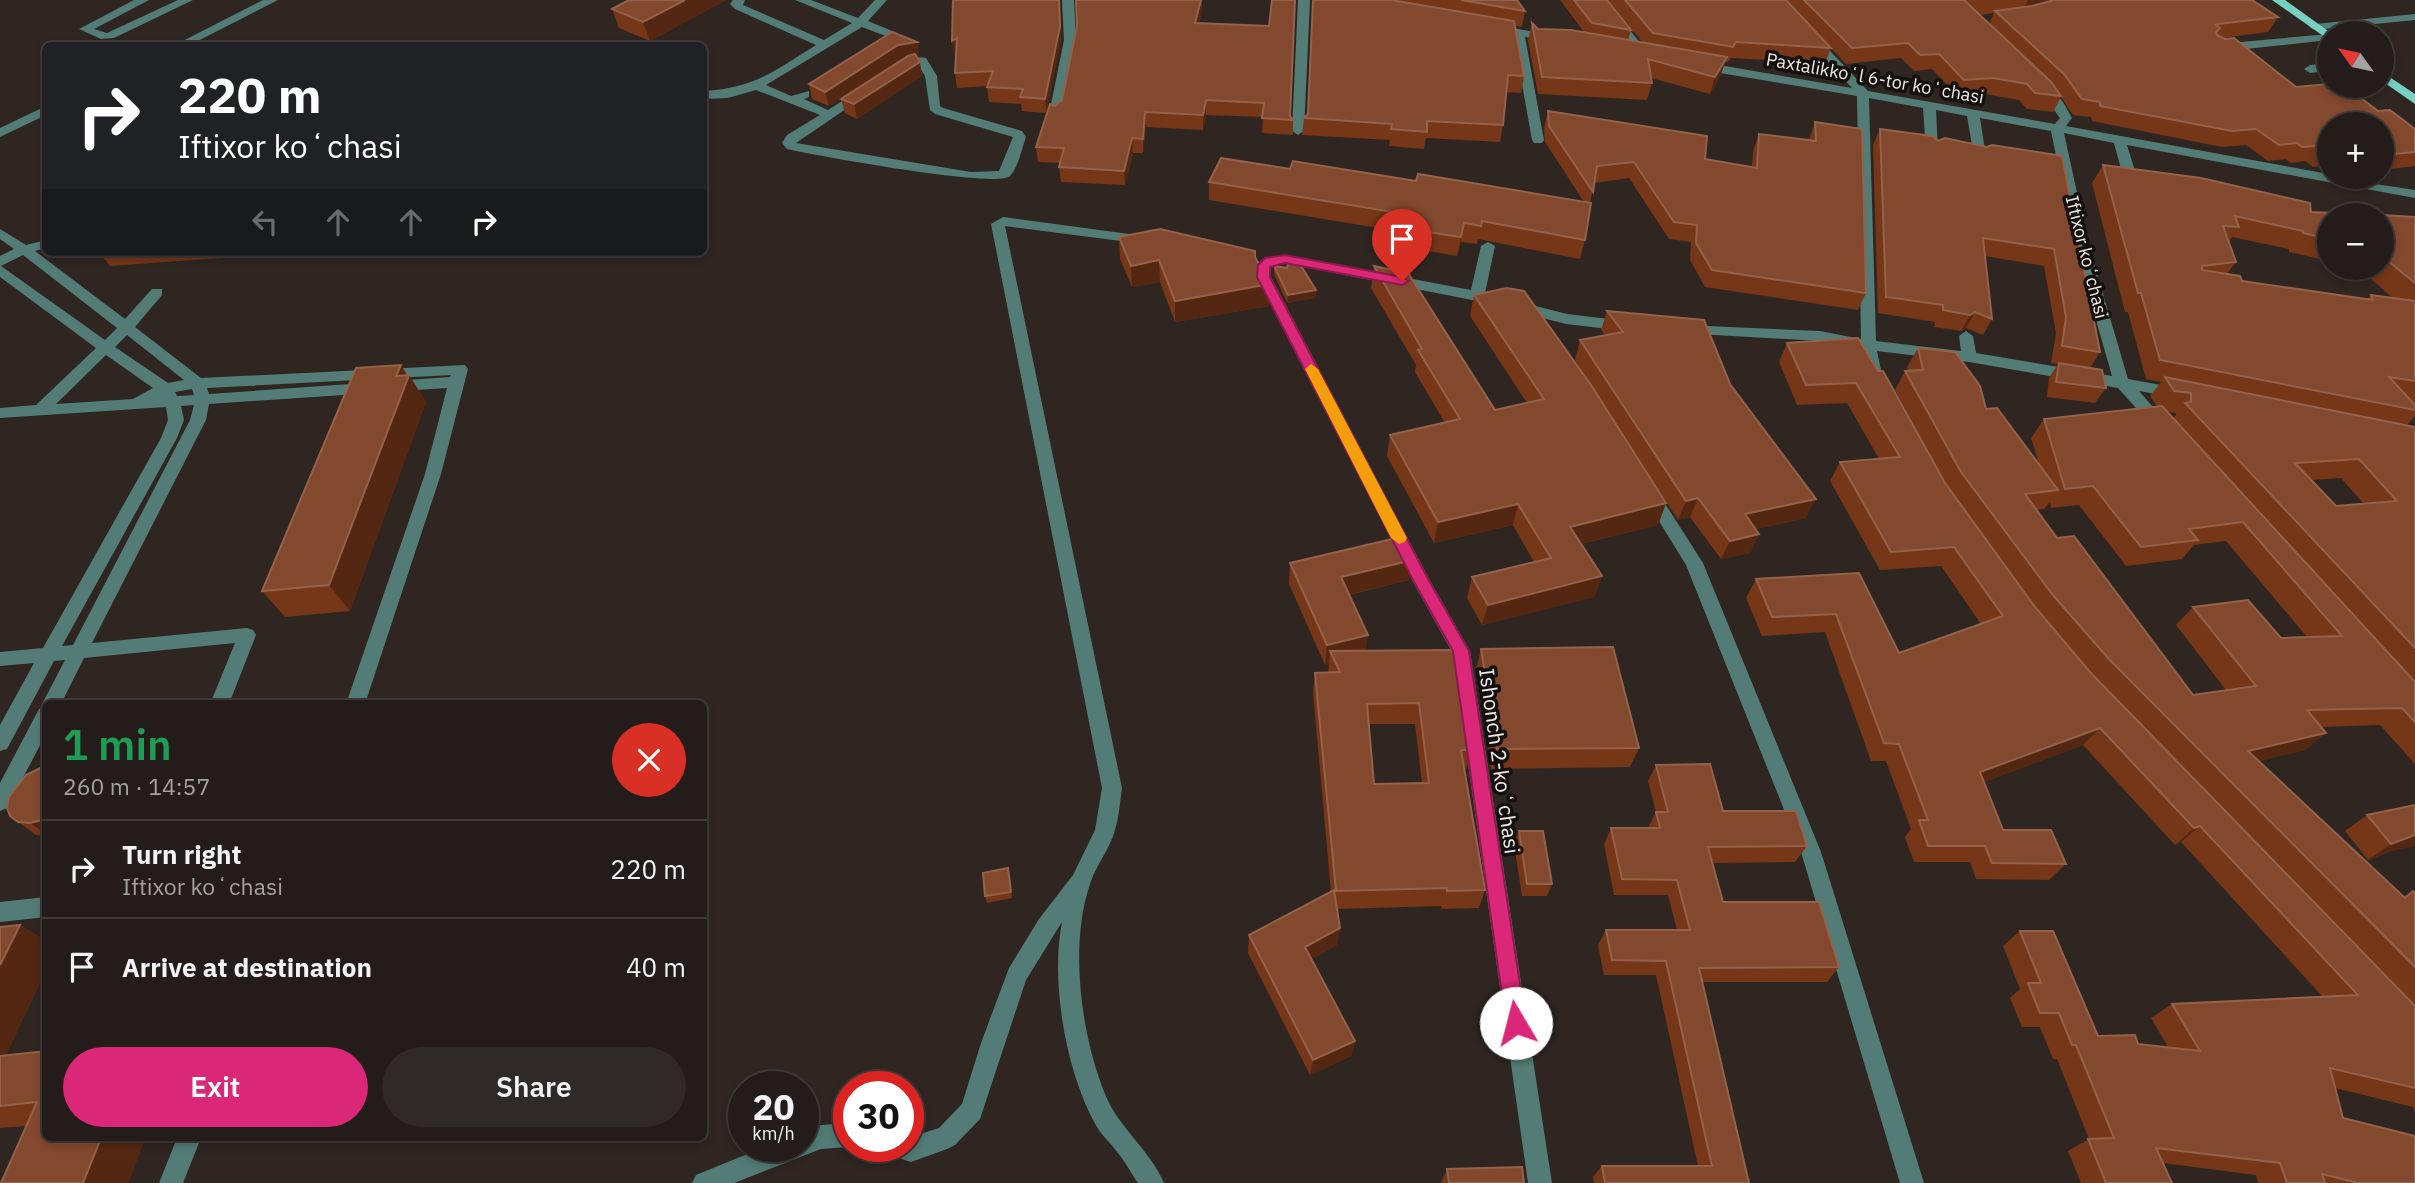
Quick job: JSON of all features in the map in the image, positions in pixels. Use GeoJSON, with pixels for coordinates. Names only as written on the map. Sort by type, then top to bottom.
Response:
{"type":"FeatureCollection","features":[{"type":"Feature","properties":{"kind":"main road"},"geometry":{"type":"LineString","coordinates":[[2278,0],[2315,27]]}},
{"type":"Feature","properties":{"kind":"main road"},"geometry":{"type":"LineString","coordinates":[[2409,90],[2415,100]]}},
{"type":"Feature","properties":{"kind":"street"},"geometry":{"type":"LineString","coordinates":[[142,0],[85,29],[105,37],[110,36],[187,0]]}},
{"type":"Feature","properties":{"kind":"street"},"geometry":{"type":"LineString","coordinates":[[186,42],[272,0]]}},
{"type":"Feature","properties":{"kind":"street"},"geometry":{"type":"LineString","coordinates":[[740,0],[736,4],[739,7],[825,45]]}},
{"type":"Feature","properties":{"kind":"street"},"geometry":{"type":"LineString","coordinates":[[801,0],[893,35],[894,38],[872,52]]}},
{"type":"Feature","properties":{"kind":"street"},"geometry":{"type":"LineString","coordinates":[[707,95],[728,94],[757,86],[860,23],[881,0]]}},
{"type":"Feature","properties":{"kind":"street"},"geometry":{"type":"LineString","coordinates":[[1055,114],[1070,40],[1068,0]]}},
{"type":"Feature","properties":{"kind":"street"},"geometry":{"type":"LineString","coordinates":[[1297,131],[1304,0]]}},
{"type":"Feature","properties":{"kind":"street"},"geometry":{"type":"LineString","coordinates":[[1600,0],[1645,56]]}},
{"type":"Feature","properties":{"kind":"street"},"geometry":{"type":"LineString","coordinates":[[2315,27],[2415,17]]}},
{"type":"Feature","properties":{"kind":"street"},"geometry":{"type":"LineString","coordinates":[[1479,25],[1569,42]]}},
{"type":"Feature","properties":{"kind":"street"},"geometry":{"type":"LineString","coordinates":[[1802,28],[1863,92],[1869,345],[1873,370],[1883,391]]}},
{"type":"Feature","properties":{"kind":"street"},"geometry":{"type":"LineString","coordinates":[[1518,32],[1538,140]]}},
{"type":"Feature","properties":{"kind":"street"},"geometry":{"type":"LineString","coordinates":[[2215,48],[2317,38]]}},
{"type":"Feature","properties":{"kind":"street"},"geometry":{"type":"LineString","coordinates":[[1620,51],[1659,58]]}},
{"type":"Feature","properties":{"kind":"street"},"geometry":{"type":"LineString","coordinates":[[922,61],[931,76],[933,107],[1020,137],[1008,171],[1004,175],[971,176],[792,146],[788,143],[791,138],[829,115],[906,65],[922,61]]}},
{"type":"Feature","properties":{"kind":"street","name":"Paxtalikkoʻl 6-tor koʻchasi"},"geometry":{"type":"LineString","coordinates":[[1686,63],[1863,92],[2057,130],[2415,194]]}},
{"type":"Feature","properties":{"kind":"street"},"geometry":{"type":"LineString","coordinates":[[2310,69],[2317,68]]}},
{"type":"Feature","properties":{"kind":"street","name":"Iftixor koʻchasi"},"geometry":{"type":"LineString","coordinates":[[2030,75],[2050,94],[2066,118],[2057,130],[2081,243],[2121,382],[2167,432]]}},
{"type":"Feature","properties":{"kind":"street"},"geometry":{"type":"LineString","coordinates":[[757,86],[829,115]]}},
{"type":"Feature","properties":{"kind":"street"},"geometry":{"type":"LineString","coordinates":[[796,100],[817,86]]}},
{"type":"Feature","properties":{"kind":"street"},"geometry":{"type":"LineString","coordinates":[[1929,105],[1933,151]]}},
{"type":"Feature","properties":{"kind":"street"},"geometry":{"type":"LineString","coordinates":[[0,133],[42,112]]}},
{"type":"Feature","properties":{"kind":"street"},"geometry":{"type":"LineString","coordinates":[[1973,113],[1980,157]]}},
{"type":"Feature","properties":{"kind":"street"},"geometry":{"type":"LineString","coordinates":[[2120,141],[2132,184]]}},
{"type":"Feature","properties":{"kind":"street"},"geometry":{"type":"LineString","coordinates":[[924,1145],[947,1137],[972,1111],[992,1043],[1017,975],[1046,926],[1080,881],[1105,831],[1112,788],[998,224],[1003,221],[1157,243]]}},
{"type":"Feature","properties":{"kind":"street"},"geometry":{"type":"LineString","coordinates":[[0,233],[50,268],[201,390]]}},
{"type":"Feature","properties":{"kind":"street"},"geometry":{"type":"LineString","coordinates":[[0,262],[23,250],[42,245]]}},
{"type":"Feature","properties":{"kind":"street"},"geometry":{"type":"LineString","coordinates":[[1488,246],[1477,296],[1566,319],[1641,327]]}},
{"type":"Feature","properties":{"kind":"street","name":"Ishonch 2-koʻchasi"},"geometry":{"type":"LineString","coordinates":[[1477,296],[1285,259],[1257,264],[1421,580],[1461,651],[1540,1183]]}},
{"type":"Feature","properties":{"kind":"street"},"geometry":{"type":"LineString","coordinates":[[0,270],[169,396],[176,420],[169,438],[0,743]]}},
{"type":"Feature","properties":{"kind":"street"},"geometry":{"type":"LineString","coordinates":[[40,410],[126,328],[157,292]]}},
{"type":"Feature","properties":{"kind":"street"},"geometry":{"type":"LineString","coordinates":[[1527,307],[1542,328]]}},
{"type":"Feature","properties":{"kind":"street"},"geometry":{"type":"LineString","coordinates":[[1668,329],[1820,336],[1969,357],[2188,395]]}},
{"type":"Feature","properties":{"kind":"street"},"geometry":{"type":"LineString","coordinates":[[1966,335],[1969,357]]}},
{"type":"Feature","properties":{"kind":"street"},"geometry":{"type":"LineString","coordinates":[[0,413],[135,404],[201,390],[459,375],[423,506],[356,700]]}},
{"type":"Feature","properties":{"kind":"street"},"geometry":{"type":"LineString","coordinates":[[53,700],[198,420],[201,390]]}},
{"type":"Feature","properties":{"kind":"street"},"geometry":{"type":"LineString","coordinates":[[1643,482],[1694,563],[1811,852],[1912,1183]]}},
{"type":"Feature","properties":{"kind":"street"},"geometry":{"type":"LineString","coordinates":[[122,519],[147,519]]}},
{"type":"Feature","properties":{"kind":"street"},"geometry":{"type":"LineString","coordinates":[[0,659],[247,635],[221,700]]}},
{"type":"Feature","properties":{"kind":"street"},"geometry":{"type":"LineString","coordinates":[[0,803],[5,785],[42,722]]}},
{"type":"Feature","properties":{"kind":"street"},"geometry":{"type":"LineString","coordinates":[[1080,881],[1067,950],[1076,1033],[1100,1109],[1152,1183]]}},
{"type":"Feature","properties":{"kind":"street"},"geometry":{"type":"LineString","coordinates":[[0,912],[42,907]]}},
{"type":"Feature","properties":{"kind":"street"},"geometry":{"type":"LineString","coordinates":[[171,1183],[187,1141]]}},
{"type":"Feature","properties":{"kind":"street"},"geometry":{"type":"LineString","coordinates":[[704,1183],[757,1162]]}},
{"type":"Feature","properties":{"kind":"building"},"geometry":{"type":"Polygon","coordinates":[[[629,0],[685,0],[643,22],[612,9],[629,0]]]}},
{"type":"Feature","properties":{"kind":"building"},"geometry":{"type":"Polygon","coordinates":[[[953,0],[1059,0],[1060,26],[1045,99],[1020,97],[1023,89],[987,87],[993,71],[955,73],[957,38],[952,41],[953,0]]]}},
{"type":"Feature","properties":{"kind":"building"},"geometry":{"type":"Polygon","coordinates":[[[1076,0],[1201,0],[1195,23],[1269,26],[1272,0],[1295,0],[1290,116],[1293,120],[1262,118],[1264,103],[1206,100],[1203,115],[1145,112],[1143,139],[1132,138],[1124,171],[1059,167],[1064,148],[1036,147],[1050,104],[1055,106],[1062,100],[1077,26],[1076,0]]]}},
{"type":"Feature","properties":{"kind":"building"},"geometry":{"type":"Polygon","coordinates":[[[1313,0],[1391,0],[1514,21],[1524,76],[1508,75],[1503,125],[1427,121],[1427,132],[1391,129],[1392,124],[1304,118],[1308,114],[1313,0]]]}},
{"type":"Feature","properties":{"kind":"building"},"geometry":{"type":"Polygon","coordinates":[[[1461,0],[1517,0],[1525,11],[1461,0]]]}},
{"type":"Feature","properties":{"kind":"building"},"geometry":{"type":"Polygon","coordinates":[[[1574,0],[1607,0],[1631,30],[1592,23],[1574,0]]]}},
{"type":"Feature","properties":{"kind":"building"},"geometry":{"type":"Polygon","coordinates":[[[1625,0],[1786,0],[1831,48],[1736,42],[1733,47],[1653,33],[1625,0]]]}},
{"type":"Feature","properties":{"kind":"building"},"geometry":{"type":"Polygon","coordinates":[[[1804,0],[1964,0],[2051,82],[2061,96],[2035,93],[2027,84],[1993,78],[1964,80],[1939,54],[1920,55],[1908,43],[1852,48],[1804,0]]]}},
{"type":"Feature","properties":{"kind":"building"},"geometry":{"type":"Polygon","coordinates":[[[2054,0],[2252,0],[2278,17],[2218,24],[2216,25],[2220,28],[2216,32],[2217,35],[2225,39],[2234,38],[2296,87],[2317,85],[2317,98],[2361,98],[2378,111],[2393,112],[2317,112],[2317,146],[2302,147],[2297,143],[2279,145],[2256,129],[2232,131],[2100,106],[2100,102],[2082,99],[2064,74],[1995,11],[2054,0]]]}},
{"type":"Feature","properties":{"kind":"building"},"geometry":{"type":"Polygon","coordinates":[[[1532,23],[1538,29],[1571,30],[1727,57],[1715,77],[1648,59],[1652,83],[1542,77],[1532,23]]]}},
{"type":"Feature","properties":{"kind":"building"},"geometry":{"type":"Polygon","coordinates":[[[892,32],[917,42],[898,45],[825,92],[809,84],[892,32]]]}},
{"type":"Feature","properties":{"kind":"building"},"geometry":{"type":"Polygon","coordinates":[[[915,54],[920,62],[854,104],[841,99],[908,56],[915,54]]]}},
{"type":"Feature","properties":{"kind":"building"},"geometry":{"type":"Polygon","coordinates":[[[1548,111],[1707,136],[1705,159],[1757,168],[1759,134],[1816,141],[1815,122],[1862,129],[1866,293],[1712,270],[1696,243],[1697,225],[1674,222],[1634,162],[1597,166],[1593,192],[1549,126],[1548,111]]]}},
{"type":"Feature","properties":{"kind":"building"},"geometry":{"type":"Polygon","coordinates":[[[2394,113],[2415,129],[2415,152],[2394,154],[2394,113]]]}},
{"type":"Feature","properties":{"kind":"building"},"geometry":{"type":"Polygon","coordinates":[[[1880,129],[1932,136],[1938,141],[1945,138],[1987,147],[1992,145],[2062,156],[2100,352],[2062,346],[2066,317],[2054,249],[1983,238],[1992,319],[1975,312],[1970,315],[1943,310],[1943,305],[1886,297],[1880,129]]]}},
{"type":"Feature","properties":{"kind":"building"},"geometry":{"type":"Polygon","coordinates":[[[1221,158],[1290,169],[1293,161],[1416,181],[1418,174],[1591,203],[1585,240],[1482,221],[1481,226],[1464,223],[1461,237],[1414,230],[1418,216],[1209,182],[1221,158]]]}},
{"type":"Feature","properties":{"kind":"building"},"geometry":{"type":"Polygon","coordinates":[[[2103,165],[2201,178],[2310,203],[2311,212],[2317,212],[2317,236],[2235,216],[2239,227],[2223,226],[2236,262],[2202,266],[2202,270],[2240,276],[2242,281],[2373,300],[2371,295],[2415,301],[2415,381],[2389,377],[2415,405],[2415,410],[2160,360],[2141,293],[2138,293],[2103,165]]]}},
{"type":"Feature","properties":{"kind":"building"},"geometry":{"type":"Polygon","coordinates":[[[2394,216],[2415,217],[2415,283],[2394,266],[2394,216]]]}},
{"type":"Feature","properties":{"kind":"building"},"geometry":{"type":"Polygon","coordinates":[[[1160,229],[1255,251],[1255,257],[1270,284],[1175,301],[1159,260],[1131,266],[1119,237],[1160,229]]]}},
{"type":"Feature","properties":{"kind":"building"},"geometry":{"type":"Polygon","coordinates":[[[1289,259],[1298,261],[1316,290],[1288,295],[1274,266],[1287,268],[1289,259]]]}},
{"type":"Feature","properties":{"kind":"building"},"geometry":{"type":"Polygon","coordinates":[[[1374,266],[1408,273],[1495,410],[1544,399],[1474,295],[1507,288],[1524,291],[1591,385],[1666,503],[1570,527],[1602,576],[1488,605],[1472,577],[1551,558],[1518,504],[1438,522],[1390,435],[1460,419],[1418,350],[1422,349],[1374,266]]]}},
{"type":"Feature","properties":{"kind":"building"},"geometry":{"type":"Polygon","coordinates":[[[1607,311],[1704,320],[1730,384],[1816,499],[1745,514],[1759,534],[1730,541],[1698,498],[1686,501],[1580,340],[1623,332],[1607,311]]]}},
{"type":"Feature","properties":{"kind":"building"},"geometry":{"type":"Polygon","coordinates":[[[1858,338],[1878,371],[1883,371],[1945,483],[2035,607],[2090,672],[2415,1006],[2415,1088],[2330,1068],[2343,1118],[2415,1136],[2415,1183],[2358,1183],[2322,1174],[2325,1183],[2287,1183],[2280,1163],[2156,1148],[2172,1183],[2106,1183],[2088,1139],[2114,1138],[2076,1045],[2072,1045],[2059,1013],[2040,1013],[2028,983],[2041,983],[2020,931],[2053,931],[2098,1036],[2135,1035],[2138,1044],[2200,1051],[2172,1004],[2358,995],[2200,826],[2194,828],[2100,728],[1980,772],[2003,830],[2051,830],[2066,864],[1992,863],[1985,846],[1928,846],[1919,820],[1928,820],[1899,744],[1884,743],[1836,614],[1772,617],[1756,579],[1859,573],[1899,653],[2003,616],[1954,547],[1891,552],[1840,462],[1900,457],[1856,383],[1806,385],[1787,343],[1858,338]]]}},
{"type":"Feature","properties":{"kind":"building"},"geometry":{"type":"Polygon","coordinates":[[[1918,348],[1955,352],[1980,386],[1986,409],[1997,408],[2058,490],[2025,494],[2057,538],[2074,536],[2193,695],[2256,686],[2193,607],[2248,600],[2281,638],[2342,636],[2243,522],[2189,529],[2198,540],[2141,547],[2093,486],[2065,489],[2044,419],[2162,406],[2415,682],[2415,722],[2402,708],[2307,710],[2326,733],[2248,751],[2405,898],[2413,891],[2415,893],[2415,967],[2108,658],[2052,594],[1961,472],[1905,371],[1923,370],[1918,348]]]}},
{"type":"Feature","properties":{"kind":"building"},"geometry":{"type":"Polygon","coordinates":[[[2059,363],[2102,370],[2106,388],[2056,382],[2059,363]]]}},
{"type":"Feature","properties":{"kind":"building"},"geometry":{"type":"Polygon","coordinates":[[[401,365],[396,376],[409,375],[329,585],[262,591],[356,368],[401,365]]]}},
{"type":"Feature","properties":{"kind":"building"},"geometry":{"type":"Polygon","coordinates":[[[2165,377],[2415,427],[2415,648],[2185,403],[2191,402],[2191,393],[2174,391],[2165,377]],[[2359,459],[2295,463],[2336,506],[2397,501],[2359,459]]]}},
{"type":"Feature","properties":{"kind":"building"},"geometry":{"type":"Polygon","coordinates":[[[1401,537],[1413,560],[1341,577],[1368,635],[1327,645],[1290,563],[1401,537]]]}},
{"type":"Feature","properties":{"kind":"building"},"geometry":{"type":"Polygon","coordinates":[[[1613,647],[1639,748],[1497,749],[1481,649],[1613,647]]]}},
{"type":"Feature","properties":{"kind":"building"},"geometry":{"type":"Polygon","coordinates":[[[1457,650],[1472,750],[1461,750],[1485,890],[1447,891],[1447,888],[1336,891],[1315,673],[1340,672],[1330,651],[1457,650]],[[1419,703],[1367,704],[1374,784],[1429,783],[1419,703]]]}},
{"type":"Feature","properties":{"kind":"building"},"geometry":{"type":"Polygon","coordinates":[[[1710,764],[1723,811],[1796,811],[1807,846],[1708,847],[1723,902],[1819,902],[1839,967],[1699,968],[1749,1183],[1605,1183],[1602,1166],[1712,1166],[1666,961],[1612,960],[1606,930],[1690,930],[1677,880],[1622,879],[1611,828],[1660,828],[1656,812],[1668,812],[1656,765],[1710,764]]]}},
{"type":"Feature","properties":{"kind":"building"},"geometry":{"type":"Polygon","coordinates":[[[42,767],[42,820],[30,823],[18,822],[10,816],[7,808],[9,797],[26,775],[42,767]]]}},
{"type":"Feature","properties":{"kind":"building"},"geometry":{"type":"Polygon","coordinates":[[[2415,805],[2415,835],[2391,844],[2367,815],[2415,805]]]}},
{"type":"Feature","properties":{"kind":"building"},"geometry":{"type":"Polygon","coordinates":[[[1519,831],[1543,831],[1552,884],[1527,884],[1519,831]]]}},
{"type":"Feature","properties":{"kind":"building"},"geometry":{"type":"Polygon","coordinates":[[[1008,868],[1011,892],[985,896],[983,873],[1008,868]]]}},
{"type":"Feature","properties":{"kind":"building"},"geometry":{"type":"Polygon","coordinates":[[[1334,890],[1340,928],[1305,947],[1355,1041],[1313,1060],[1249,935],[1334,890]]]}},
{"type":"Feature","properties":{"kind":"building"},"geometry":{"type":"Polygon","coordinates":[[[20,925],[0,965],[0,927],[20,925]]]}},
{"type":"Feature","properties":{"kind":"building"},"geometry":{"type":"Polygon","coordinates":[[[42,1051],[42,1141],[100,1141],[83,1183],[1,1183],[37,1102],[0,1106],[0,1056],[42,1051]]]}},
{"type":"Feature","properties":{"kind":"building"},"geometry":{"type":"Polygon","coordinates":[[[1522,1167],[1524,1183],[1449,1183],[1447,1169],[1522,1167]]]}},
{"type":"Feature","properties":{"kind":"slow traffic"},"geometry":{"type":"LineString","coordinates":[[1311,369],[1399,538]]}},
{"type":"Feature","properties":{"kind":"route"},"geometry":{"type":"LineString","coordinates":[[1402,281],[1285,259],[1269,261],[1264,265],[1264,277],[1421,580],[1461,651],[1516,1023]]}}]}
